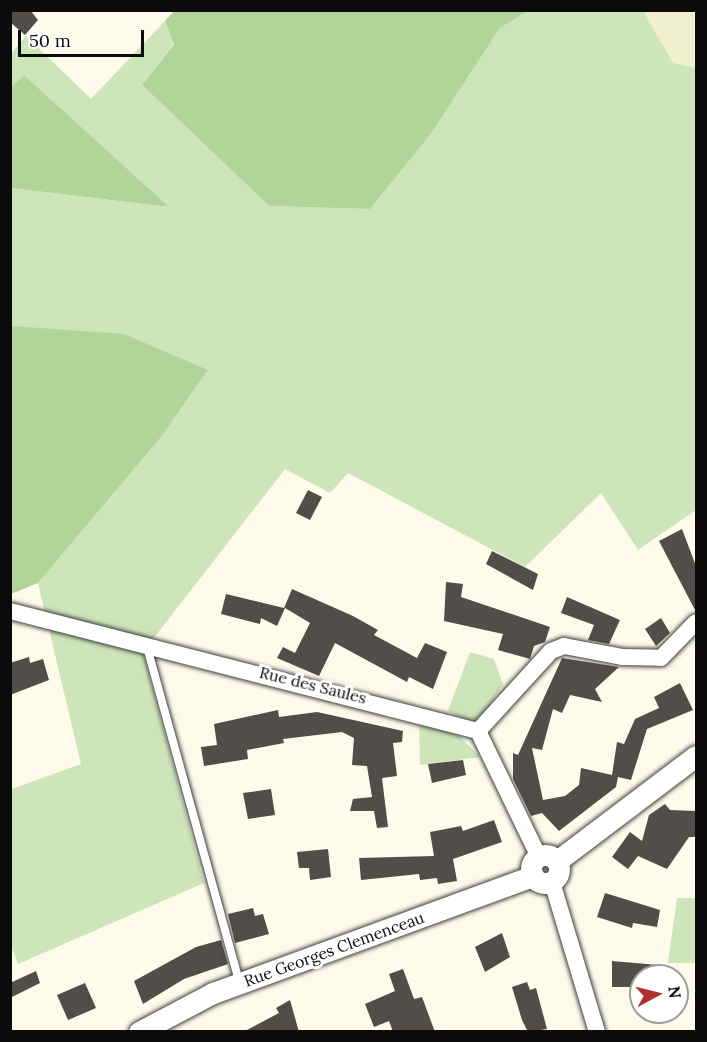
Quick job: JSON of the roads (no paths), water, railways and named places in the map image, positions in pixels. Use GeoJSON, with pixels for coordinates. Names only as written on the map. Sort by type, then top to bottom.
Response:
{"type":"FeatureCollection","features":[{"type":"Feature","properties":{"kind":"street","name":"Rue des Saules"},"geometry":{"type":"LineString","coordinates":[[10,611],[146,644],[478,731]]}},
{"type":"Feature","properties":{"kind":"street"},"geometry":{"type":"LineString","coordinates":[[597,1032],[545,869],[478,731],[551,651],[564,645],[622,657],[661,657],[696,622]]}},
{"type":"Feature","properties":{"kind":"street","name":"Rue Georges Clemenceau"},"geometry":{"type":"LineString","coordinates":[[139,1032],[240,984],[545,869],[696,756]]}},
{"type":"Feature","properties":{"kind":"lane"},"geometry":{"type":"LineString","coordinates":[[146,644],[240,984]]}}]}
